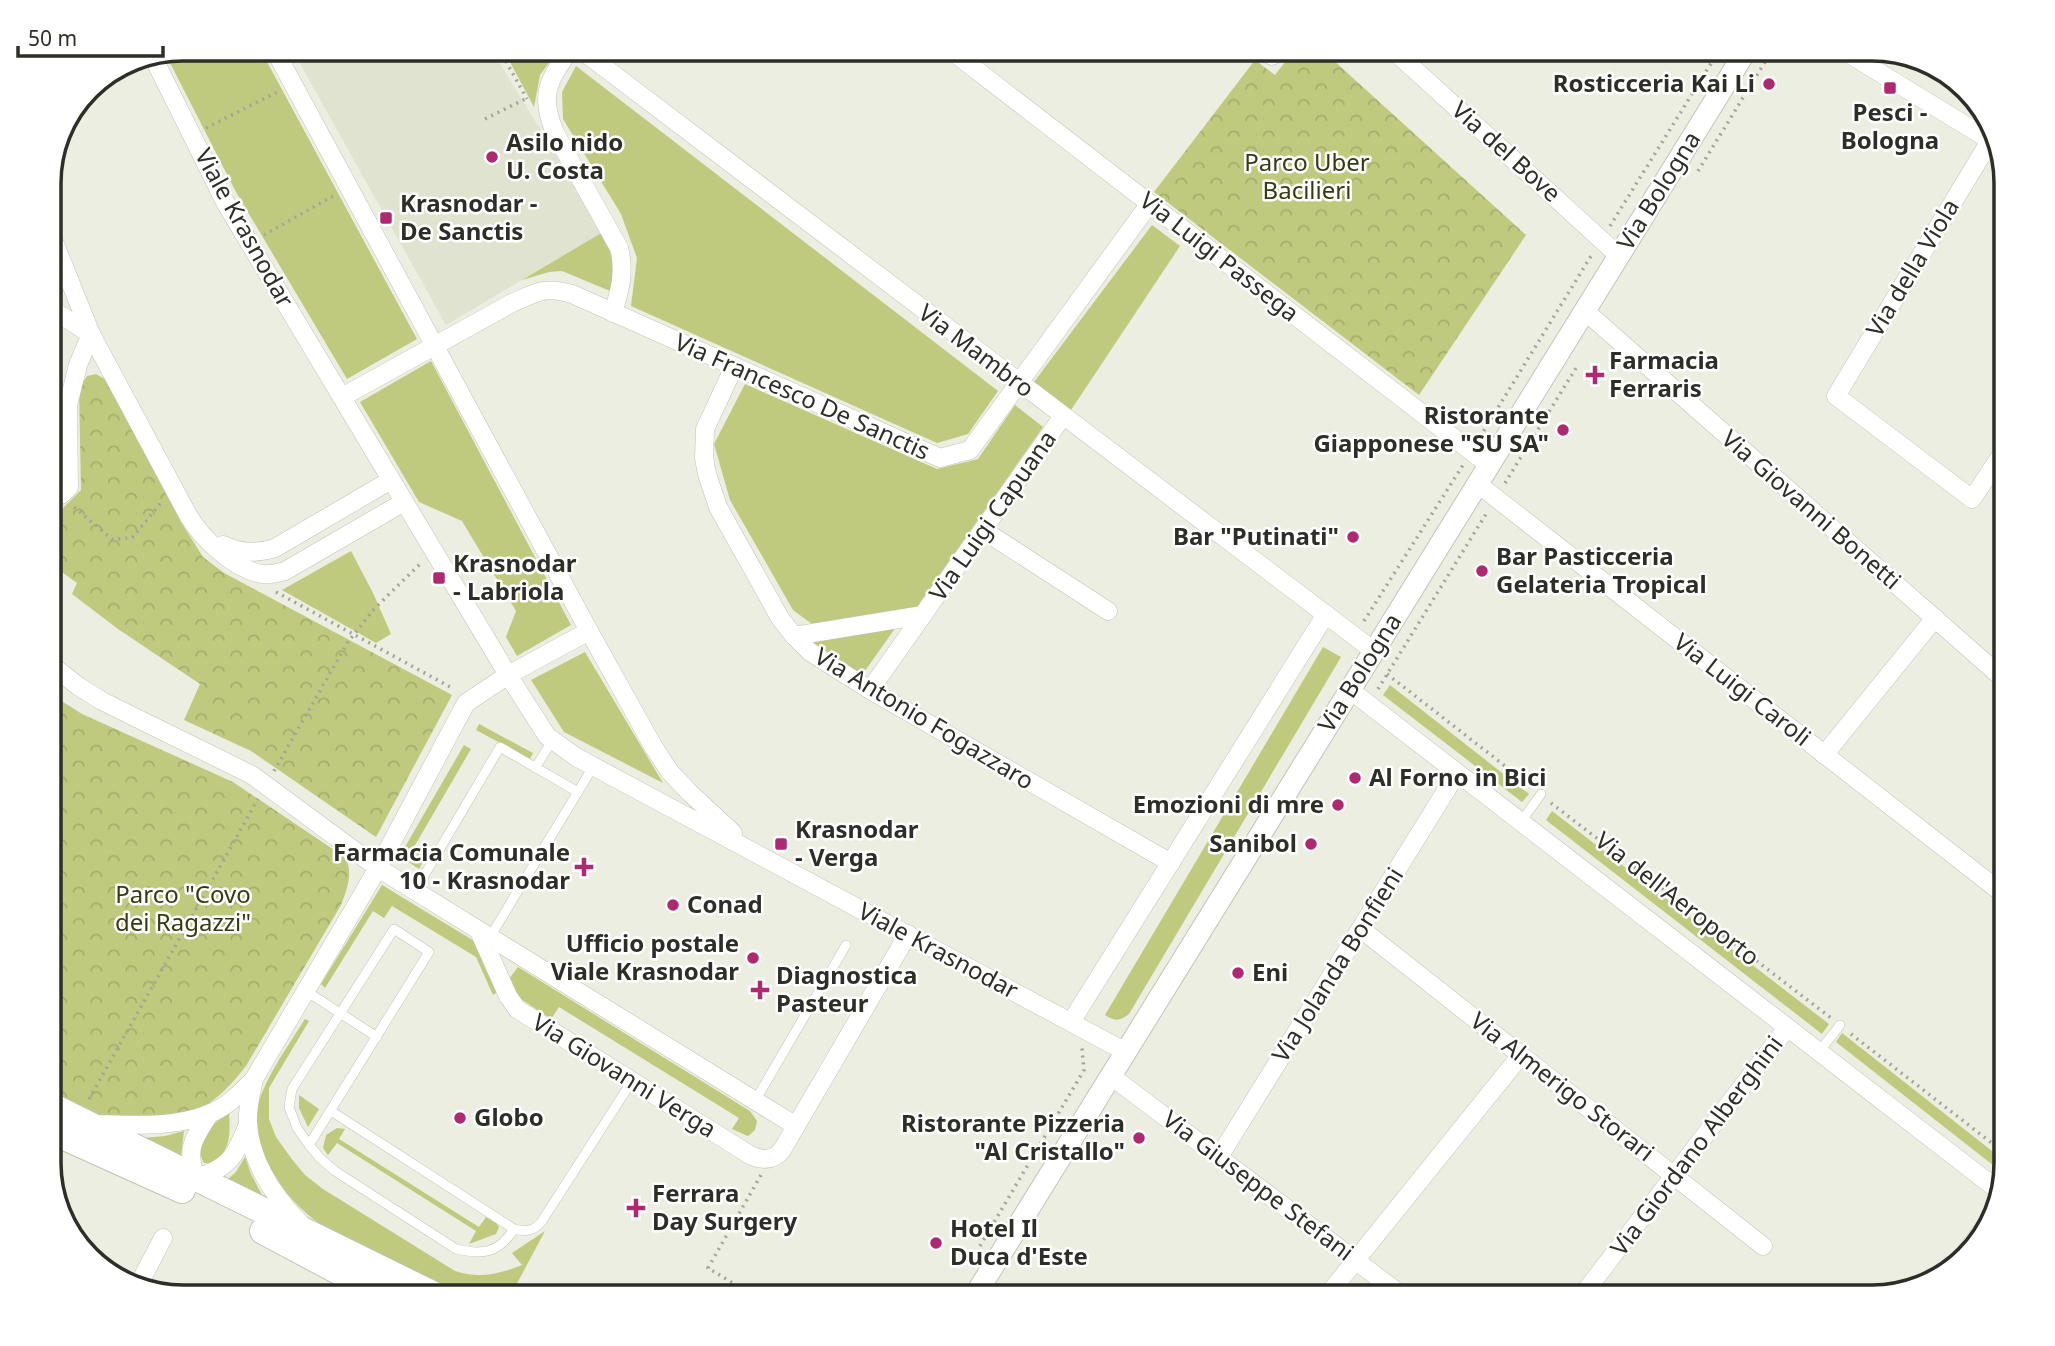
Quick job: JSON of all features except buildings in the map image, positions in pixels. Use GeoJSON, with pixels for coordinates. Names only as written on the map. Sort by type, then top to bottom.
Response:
{"type":"FeatureCollection","features":[{"type":"Feature","properties":{"kind":"main road"},"geometry":{"type":"LineString","coordinates":[[62,1107],[88,1112],[192,1185],[365,1285]]}},
{"type":"Feature","properties":{"kind":"main road"},"geometry":{"type":"LineString","coordinates":[[62,1135],[309,1233],[414,1285]]}},
{"type":"Feature","properties":{"kind":"street","name":"Viale Krasnodar"},"geometry":{"type":"LineString","coordinates":[[281,61],[653,746],[670,772],[751,849]]}},
{"type":"Feature","properties":{"kind":"street"},"geometry":{"type":"LineString","coordinates":[[562,61],[553,74],[546,96],[547,114],[619,248],[623,262],[622,276],[613,313]]}},
{"type":"Feature","properties":{"kind":"street","name":"Via Mambro"},"geometry":{"type":"LineString","coordinates":[[596,61],[1374,651]]}},
{"type":"Feature","properties":{"kind":"street","name":"Via Luigi Passega"},"geometry":{"type":"LineString","coordinates":[[965,61],[1489,466]]}},
{"type":"Feature","properties":{"kind":"street","name":"Via del Bove"},"geometry":{"type":"LineString","coordinates":[[1405,61],[1619,256]]}},
{"type":"Feature","properties":{"kind":"street","name":"Via Bologna"},"geometry":{"type":"LineString","coordinates":[[969,1285],[1111,1076],[1740,61]]}},
{"type":"Feature","properties":{"kind":"street"},"geometry":{"type":"LineString","coordinates":[[1860,61],[1984,138]]}},
{"type":"Feature","properties":{"kind":"street","name":"Viale Krasnodar"},"geometry":{"type":"LineString","coordinates":[[157,65],[226,204],[508,675],[552,741],[593,767],[751,849],[1126,1052]]}},
{"type":"Feature","properties":{"kind":"street","name":"Via della Viola"},"geometry":{"type":"LineString","coordinates":[[1989,149],[1836,396],[1972,499],[1994,466]]}},
{"type":"Feature","properties":{"kind":"street","name":"Via Francesco De Sanctis"},"geometry":{"type":"LineString","coordinates":[[435,347],[512,303],[538,292],[555,290],[572,294],[940,458],[970,450],[1150,203]]}},
{"type":"Feature","properties":{"kind":"street"},"geometry":{"type":"LineString","coordinates":[[62,262],[91,334],[196,529],[223,554],[246,568],[262,574],[276,574],[404,502]]}},
{"type":"Feature","properties":{"kind":"street","name":"Via Giovanni Bonetti"},"geometry":{"type":"LineString","coordinates":[[1585,311],[1994,670]]}},
{"type":"Feature","properties":{"kind":"street"},"geometry":{"type":"LineString","coordinates":[[62,315],[91,334]]}},
{"type":"Feature","properties":{"kind":"street"},"geometry":{"type":"LineString","coordinates":[[62,494],[69,487],[68,405],[78,365],[91,334]]}},
{"type":"Feature","properties":{"kind":"street"},"geometry":{"type":"LineString","coordinates":[[342,397],[435,347]]}},
{"type":"Feature","properties":{"kind":"street","name":"Via Antonio Fogazzaro"},"geometry":{"type":"LineString","coordinates":[[734,368],[705,429],[704,458],[707,474],[718,506],[780,618],[794,636],[810,652],[870,690],[1171,863]]}},
{"type":"Feature","properties":{"kind":"street","name":"Via Luigi Capuana"},"geometry":{"type":"LineString","coordinates":[[870,690],[1063,416]]}},
{"type":"Feature","properties":{"kind":"street"},"geometry":{"type":"LineString","coordinates":[[196,529],[234,550],[266,551],[285,544],[391,480]]}},
{"type":"Feature","properties":{"kind":"street","name":"Via Luigi Caroli"},"geometry":{"type":"LineString","coordinates":[[1478,484],[1994,887]]}},
{"type":"Feature","properties":{"kind":"street"},"geometry":{"type":"LineString","coordinates":[[983,530],[1108,611]]}},
{"type":"Feature","properties":{"kind":"street"},"geometry":{"type":"LineString","coordinates":[[1071,1022],[1326,614]]}},
{"type":"Feature","properties":{"kind":"street","name":"Via Luigi Capuana"},"geometry":{"type":"LineString","coordinates":[[794,636],[923,615]]}},
{"type":"Feature","properties":{"kind":"street"},"geometry":{"type":"LineString","coordinates":[[1824,755],[1935,618]]}},
{"type":"Feature","properties":{"kind":"street"},"geometry":{"type":"LineString","coordinates":[[88,1112],[152,1125],[210,1114],[237,1097],[254,1080],[378,868],[466,703],[508,675],[589,631]]}},
{"type":"Feature","properties":{"kind":"street","name":"Via Giovanni Verga"},"geometry":{"type":"LineString","coordinates":[[62,673],[102,701],[236,766],[378,868],[796,1126]]}},
{"type":"Feature","properties":{"kind":"street","name":"Via dell'Aeroporto"},"geometry":{"type":"LineString","coordinates":[[1350,690],[1992,1185]]}},
{"type":"Feature","properties":{"kind":"street","name":"Via Jolanda Bonfieni"},"geometry":{"type":"LineString","coordinates":[[1219,1157],[1457,773]]}},
{"type":"Feature","properties":{"kind":"street","name":"Via Almerigo Storari"},"geometry":{"type":"LineString","coordinates":[[1361,929],[1763,1246]]}},
{"type":"Feature","properties":{"kind":"street","name":"Via Giovanni Verga"},"geometry":{"type":"LineString","coordinates":[[484,934],[508,996],[517,1009],[750,1155],[770,1160]]}},
{"type":"Feature","properties":{"kind":"street"},"geometry":{"type":"LineString","coordinates":[[770,1160],[782,1150],[908,934]]}},
{"type":"Feature","properties":{"kind":"street","name":"Via Giordano Alberghini"},"geometry":{"type":"LineString","coordinates":[[1590,1285],[1787,1028]]}},
{"type":"Feature","properties":{"kind":"street"},"geometry":{"type":"LineString","coordinates":[[1336,1285],[1521,1055]]}},
{"type":"Feature","properties":{"kind":"street","name":"Via Giuseppe Stefani"},"geometry":{"type":"LineString","coordinates":[[1111,1076],[1389,1285]]}},
{"type":"Feature","properties":{"kind":"street"},"geometry":{"type":"LineString","coordinates":[[254,1080],[248,1124],[256,1158],[284,1207],[309,1233]]}},
{"type":"Feature","properties":{"kind":"street"},"geometry":{"type":"LineString","coordinates":[[210,1114],[195,1136],[190,1150],[192,1185],[231,1160],[239,1149],[248,1124]]}},
{"type":"Feature","properties":{"kind":"street"},"geometry":{"type":"LineString","coordinates":[[142,1277],[163,1238]]}},
{"type":"Feature","properties":{"kind":"lane"},"geometry":{"type":"LineString","coordinates":[[535,768],[552,741]]}},
{"type":"Feature","properties":{"kind":"lane"},"geometry":{"type":"LineString","coordinates":[[415,891],[500,747],[578,792]]}},
{"type":"Feature","properties":{"kind":"lane"},"geometry":{"type":"LineString","coordinates":[[484,934],[593,767]]}},
{"type":"Feature","properties":{"kind":"lane"},"geometry":{"type":"LineString","coordinates":[[1521,822],[1541,794]]}},
{"type":"Feature","properties":{"kind":"lane"},"geometry":{"type":"LineString","coordinates":[[309,1145],[429,952],[394,929],[292,1089],[289,1108],[297,1128],[309,1145],[320,1158],[335,1171],[456,1248],[472,1253],[487,1252],[508,1239],[514,1229]]}},
{"type":"Feature","properties":{"kind":"lane"},"geometry":{"type":"LineString","coordinates":[[755,1101],[846,945]]}},
{"type":"Feature","properties":{"kind":"lane"},"geometry":{"type":"LineString","coordinates":[[306,991],[377,1037]]}},
{"type":"Feature","properties":{"kind":"lane"},"geometry":{"type":"LineString","coordinates":[[1819,1052],[1840,1025]]}},
{"type":"Feature","properties":{"kind":"lane"},"geometry":{"type":"LineString","coordinates":[[331,1111],[514,1229],[525,1231],[536,1229],[542,1221],[632,1081]]}},
{"type":"Feature","properties":{"kind":"path"},"geometry":{"type":"LineString","coordinates":[[485,119],[527,98],[506,61]]}},
{"type":"Feature","properties":{"kind":"path"},"geometry":{"type":"LineString","coordinates":[[1355,636],[1713,61]]}},
{"type":"Feature","properties":{"kind":"path"},"geometry":{"type":"LineString","coordinates":[[192,135],[293,83]]}},
{"type":"Feature","properties":{"kind":"path"},"geometry":{"type":"LineString","coordinates":[[250,243],[349,187]]}},
{"type":"Feature","properties":{"kind":"path"},"geometry":{"type":"LineString","coordinates":[[62,506],[112,539],[132,538],[174,488]]}},
{"type":"Feature","properties":{"kind":"path"},"geometry":{"type":"LineString","coordinates":[[88,1112],[266,785],[354,635],[374,609],[433,551]]}},
{"type":"Feature","properties":{"kind":"path"},"geometry":{"type":"LineString","coordinates":[[270,588],[472,699]]}},
{"type":"Feature","properties":{"kind":"path","name":"Via dell'Aeroporto"},"geometry":{"type":"LineString","coordinates":[[1387,674],[1994,1145]]}},
{"type":"Feature","properties":{"kind":"path"},"geometry":{"type":"LineString","coordinates":[[978,1250],[1084,1070],[1082,1045],[1088,1031]]}},
{"type":"Feature","properties":{"kind":"path"},"geometry":{"type":"LineString","coordinates":[[736,1285],[708,1268],[770,1160]]}},
{"type":"Feature","properties":{"kind":"shaded area"},"geometry":{"type":"Polygon","coordinates":[[[299,61],[498,61],[603,232],[446,325],[299,61]]]}},
{"type":"Feature","properties":{"kind":"green space"},"geometry":{"type":"Polygon","coordinates":[[[266,61],[417,339],[347,379],[236,192],[170,62],[266,61]]]}},
{"type":"Feature","properties":{"kind":"green space"},"geometry":{"type":"Polygon","coordinates":[[[509,61],[550,61],[540,75],[534,107],[509,61]]]}},
{"type":"Feature","properties":{"kind":"green space","name":"Parco Uber Bacilieri"},"geometry":{"type":"Polygon","coordinates":[[[1254,61],[1275,75],[1286,61],[1334,61],[1526,235],[1419,395],[1154,192],[1254,61]]]}},
{"type":"Feature","properties":{"kind":"green space"},"geometry":{"type":"Polygon","coordinates":[[[576,66],[998,391],[968,434],[937,443],[631,306],[637,258],[621,214],[563,119],[562,92],[576,66]]]}},
{"type":"Feature","properties":{"kind":"green space"},"geometry":{"type":"Polygon","coordinates":[[[1152,225],[1180,246],[1071,410],[1034,382],[1152,225]]]}},
{"type":"Feature","properties":{"kind":"green space"},"geometry":{"type":"Polygon","coordinates":[[[603,232],[614,269],[610,291],[562,271],[522,280],[603,232]]]}},
{"type":"Feature","properties":{"kind":"green space"},"geometry":{"type":"Polygon","coordinates":[[[431,361],[571,625],[517,656],[506,637],[516,611],[462,521],[419,502],[360,402],[431,361]]]}},
{"type":"Feature","properties":{"kind":"green space"},"geometry":{"type":"Polygon","coordinates":[[[96,374],[108,381],[181,522],[203,557],[224,573],[452,695],[376,837],[251,751],[184,720],[200,684],[118,629],[72,594],[77,583],[62,571],[62,509],[81,490],[79,388],[87,376],[96,374]]]}},
{"type":"Feature","properties":{"kind":"green space"},"geometry":{"type":"Polygon","coordinates":[[[745,384],[937,469],[978,459],[1015,405],[1043,427],[917,607],[812,624],[793,610],[730,500],[714,444],[745,384]]]}},
{"type":"Feature","properties":{"kind":"green space"},"geometry":{"type":"Polygon","coordinates":[[[351,551],[391,634],[376,643],[282,590],[351,551]]]}},
{"type":"Feature","properties":{"kind":"green space"},"geometry":{"type":"Polygon","coordinates":[[[896,627],[862,675],[811,641],[896,627]]]}},
{"type":"Feature","properties":{"kind":"green space"},"geometry":{"type":"Polygon","coordinates":[[[1323,647],[1341,657],[1129,1014],[1117,1020],[1105,1015],[1323,647]]]}},
{"type":"Feature","properties":{"kind":"green space"},"geometry":{"type":"Polygon","coordinates":[[[585,652],[663,783],[564,732],[531,680],[585,652]]]}},
{"type":"Feature","properties":{"kind":"green space"},"geometry":{"type":"Polygon","coordinates":[[[1390,685],[1529,794],[1522,802],[1383,695],[1390,685]]]}},
{"type":"Feature","properties":{"kind":"green space","name":"Parco \"Covo dei Ragazzi\""},"geometry":{"type":"Polygon","coordinates":[[[62,701],[82,714],[233,782],[346,858],[349,876],[341,905],[246,1066],[219,1096],[198,1109],[152,1118],[106,1117],[62,1101],[62,701]]]}},
{"type":"Feature","properties":{"kind":"green space"},"geometry":{"type":"Polygon","coordinates":[[[479,724],[533,753],[530,759],[476,730],[479,724]]]}},
{"type":"Feature","properties":{"kind":"green space"},"geometry":{"type":"Polygon","coordinates":[[[464,745],[471,749],[414,847],[427,855],[419,869],[404,859],[405,847],[464,745]]]}},
{"type":"Feature","properties":{"kind":"green space"},"geometry":{"type":"Polygon","coordinates":[[[1552,811],[1829,1024],[1822,1034],[1546,820],[1552,811]]]}},
{"type":"Feature","properties":{"kind":"green space"},"geometry":{"type":"Polygon","coordinates":[[[382,885],[479,944],[500,990],[493,995],[476,957],[392,906],[384,918],[373,911],[325,988],[321,984],[382,885]]]}},
{"type":"Feature","properties":{"kind":"green space"},"geometry":{"type":"Polygon","coordinates":[[[518,967],[750,1111],[757,1121],[755,1130],[748,1136],[732,1129],[739,1118],[559,1007],[551,1019],[515,995],[509,979],[518,967]]]}},
{"type":"Feature","properties":{"kind":"green space"},"geometry":{"type":"Polygon","coordinates":[[[305,1019],[309,1021],[269,1088],[269,1119],[276,1137],[305,1175],[455,1271],[472,1275],[505,1271],[522,1265],[512,1253],[545,1231],[516,1285],[434,1285],[331,1232],[299,1206],[273,1175],[258,1138],[258,1106],[268,1080],[305,1019]]]}},
{"type":"Feature","properties":{"kind":"green space"},"geometry":{"type":"Polygon","coordinates":[[[1842,1033],[1994,1153],[1994,1166],[1836,1042],[1842,1033]]]}},
{"type":"Feature","properties":{"kind":"green space"},"geometry":{"type":"Polygon","coordinates":[[[299,1095],[319,1109],[308,1127],[299,1108],[299,1095]]]}},
{"type":"Feature","properties":{"kind":"green space"},"geometry":{"type":"Polygon","coordinates":[[[229,1110],[227,1145],[214,1164],[204,1163],[200,1147],[203,1140],[229,1110]]]}},
{"type":"Feature","properties":{"kind":"green space"},"geometry":{"type":"Polygon","coordinates":[[[337,1128],[345,1129],[339,1139],[479,1227],[486,1217],[496,1223],[499,1227],[496,1234],[469,1244],[476,1231],[337,1143],[328,1155],[323,1148],[326,1135],[337,1128]]]}},
{"type":"Feature","properties":{"kind":"green space"},"geometry":{"type":"Polygon","coordinates":[[[184,1131],[181,1156],[144,1138],[165,1136],[184,1131]]]}},
{"type":"Feature","properties":{"kind":"green space"},"geometry":{"type":"Polygon","coordinates":[[[245,1157],[251,1174],[264,1199],[228,1179],[245,1157]]]}},
{"type":"Feature","properties":{"kind":"place","name":"Rosticceria Kai Li"},"geometry":{"type":"Point","coordinates":[1769,84]}},
{"type":"Feature","properties":{"kind":"place","name":"Pesci - Bologna"},"geometry":{"type":"Point","coordinates":[1890,88]}},
{"type":"Feature","properties":{"kind":"place","name":"Asilo nido U. Costa"},"geometry":{"type":"Point","coordinates":[492,157]}},
{"type":"Feature","properties":{"kind":"place","name":"Krasnodar - De Sanctis"},"geometry":{"type":"Point","coordinates":[386,218]}},
{"type":"Feature","properties":{"kind":"place","name":"Farmacia Ferraris"},"geometry":{"type":"Point","coordinates":[1595,375]}},
{"type":"Feature","properties":{"kind":"place","name":"Ristorante Giapponese \"SU SA\""},"geometry":{"type":"Point","coordinates":[1563,430]}},
{"type":"Feature","properties":{"kind":"place","name":"Bar \"Putinati\""},"geometry":{"type":"Point","coordinates":[1353,537]}},
{"type":"Feature","properties":{"kind":"place","name":"Bar Pasticceria Gelateria Tropical"},"geometry":{"type":"Point","coordinates":[1482,571]}},
{"type":"Feature","properties":{"kind":"place","name":"Krasnodar - Labriola"},"geometry":{"type":"Point","coordinates":[439,578]}},
{"type":"Feature","properties":{"kind":"place","name":"Al Forno in Bici"},"geometry":{"type":"Point","coordinates":[1355,778]}},
{"type":"Feature","properties":{"kind":"place","name":"Emozioni di mre"},"geometry":{"type":"Point","coordinates":[1338,805]}},
{"type":"Feature","properties":{"kind":"place","name":"Krasnodar - Verga"},"geometry":{"type":"Point","coordinates":[781,844]}},
{"type":"Feature","properties":{"kind":"place","name":"Sanibol"},"geometry":{"type":"Point","coordinates":[1311,844]}},
{"type":"Feature","properties":{"kind":"place","name":"Farmacia Comunale 10 - Krasnodar"},"geometry":{"type":"Point","coordinates":[584,867]}},
{"type":"Feature","properties":{"kind":"place","name":"Conad"},"geometry":{"type":"Point","coordinates":[673,905]}},
{"type":"Feature","properties":{"kind":"place","name":"Ufficio postale Viale Krasnodar"},"geometry":{"type":"Point","coordinates":[753,958]}},
{"type":"Feature","properties":{"kind":"place","name":"Eni"},"geometry":{"type":"Point","coordinates":[1238,973]}},
{"type":"Feature","properties":{"kind":"place","name":"Diagnostica Pasteur"},"geometry":{"type":"Point","coordinates":[760,990]}},
{"type":"Feature","properties":{"kind":"place","name":"Globo"},"geometry":{"type":"Point","coordinates":[460,1118]}},
{"type":"Feature","properties":{"kind":"place","name":"Ristorante Pizzeria \"Al Cristallo\""},"geometry":{"type":"Point","coordinates":[1139,1138]}},
{"type":"Feature","properties":{"kind":"place","name":"Ferrara Day Surgery"},"geometry":{"type":"Point","coordinates":[636,1208]}},
{"type":"Feature","properties":{"kind":"place","name":"Hotel Il Duca d'Este"},"geometry":{"type":"Point","coordinates":[936,1243]}}]}
